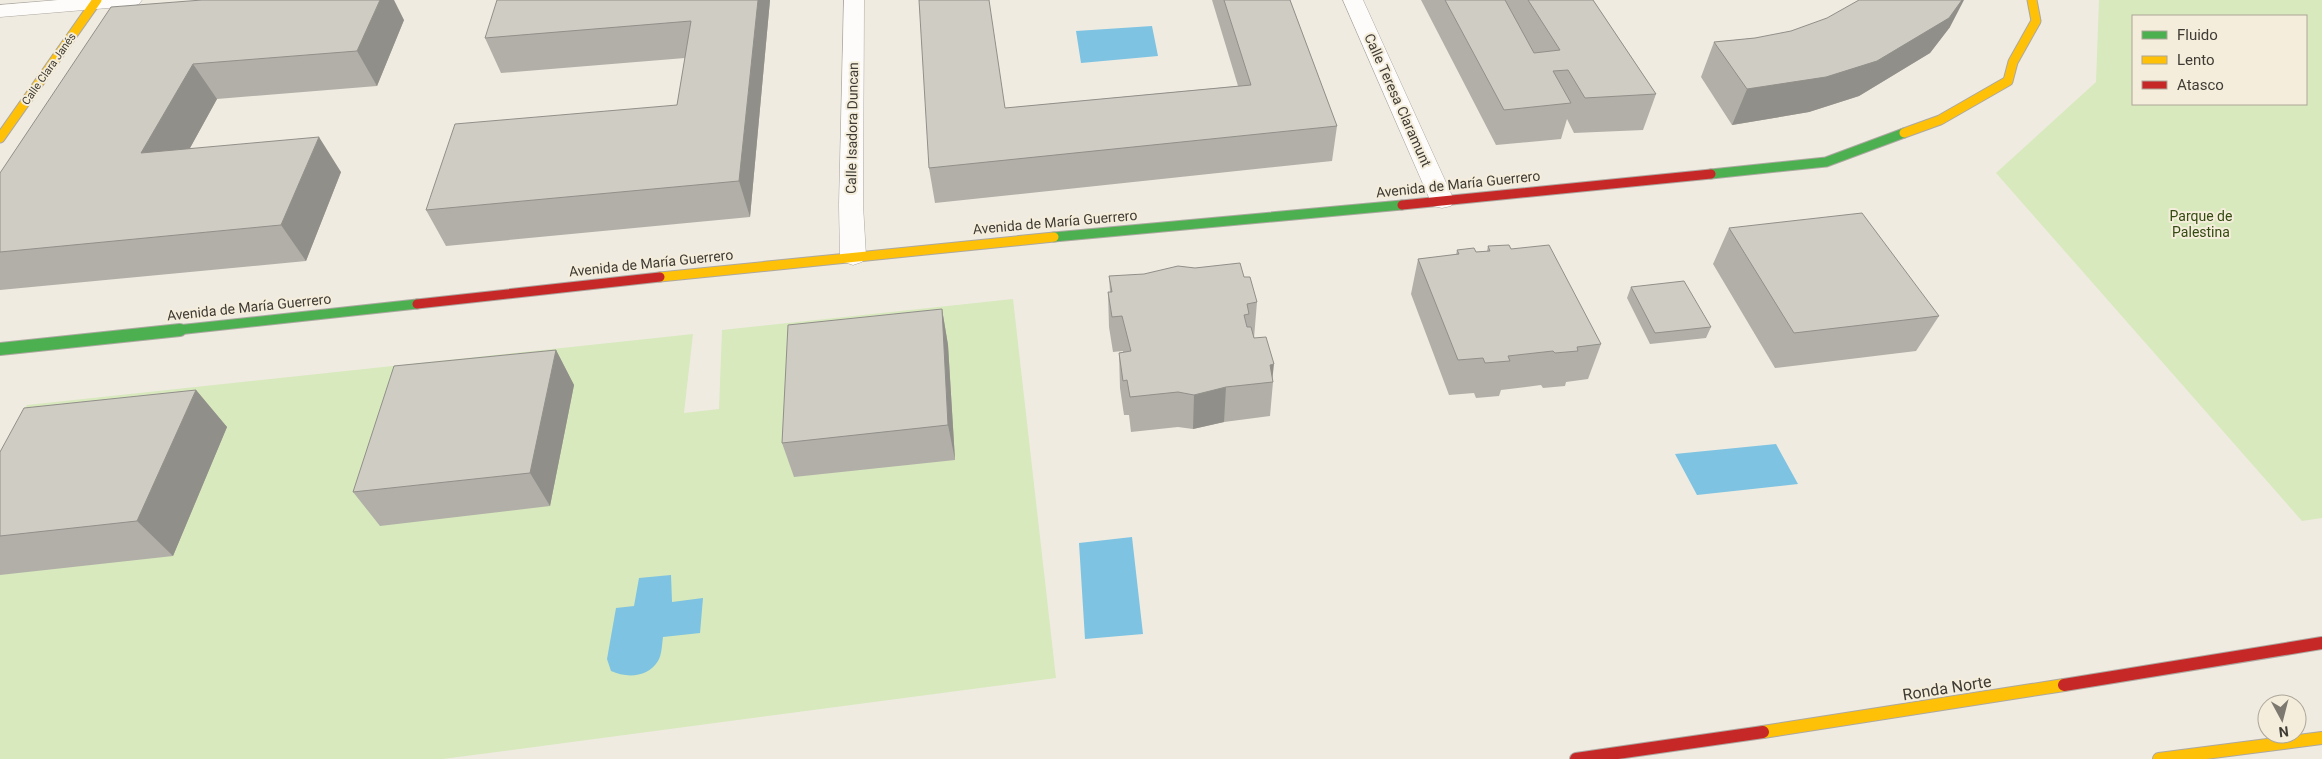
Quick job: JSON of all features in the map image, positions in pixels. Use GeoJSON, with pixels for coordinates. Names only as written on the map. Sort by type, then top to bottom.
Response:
{"type":"FeatureCollection","features":[{"type":"Feature","properties":{"kind":"street"},"geometry":{"type":"LineString","coordinates":[[0,10],[132,0]]}},
{"type":"Feature","properties":{"kind":"street","name":"Calle Isadora Duncan"},"geometry":{"type":"LineString","coordinates":[[853,256],[851,205],[854,0]]}},
{"type":"Feature","properties":{"kind":"street","name":"Calle Teresa Claramunt"},"geometry":{"type":"LineString","coordinates":[[1354,0],[1442,200]]}},
{"type":"Feature","properties":{"kind":"street","name":"Avenida de María Guerrero"},"geometry":{"type":"LineString","coordinates":[[0,349],[853,256],[1354,210],[1826,162],[1940,120],[2008,81],[2013,62],[2036,21],[2032,0]]}},
{"type":"Feature","properties":{"kind":"street","name":"Calle Clara Janés"},"geometry":{"type":"LineString","coordinates":[[0,138],[96,2]]}},
{"type":"Feature","properties":{"kind":"street","name":"Ronda Norte"},"geometry":{"type":"LineString","coordinates":[[1576,759],[1912,711],[2322,643]]}},
{"type":"Feature","properties":{"kind":"street"},"geometry":{"type":"LineString","coordinates":[[2159,759],[2320,739]]}},
{"type":"Feature","properties":{"kind":"green space","name":"Parque de Palestina"},"geometry":{"type":"Polygon","coordinates":[[[2099,0],[2322,0],[2322,518],[2302,521],[1996,173],[2096,82],[2099,0]]]}},
{"type":"Feature","properties":{"kind":"green space"},"geometry":{"type":"Polygon","coordinates":[[[1013,299],[1056,678],[443,759],[0,759],[0,454],[27,405],[693,334],[684,413],[719,409],[722,330],[1013,299]]]}},
{"type":"Feature","properties":{"kind":"water"},"geometry":{"type":"Polygon","coordinates":[[[1152,26],[1158,56],[1081,63],[1076,31],[1152,26]]]}},
{"type":"Feature","properties":{"kind":"water"},"geometry":{"type":"Polygon","coordinates":[[[1776,444],[1798,484],[1697,495],[1675,454],[1776,444]]]}},
{"type":"Feature","properties":{"kind":"water"},"geometry":{"type":"Polygon","coordinates":[[[1132,537],[1143,634],[1085,639],[1079,543],[1132,537]]]}},
{"type":"Feature","properties":{"kind":"water"},"geometry":{"type":"Polygon","coordinates":[[[671,575],[672,602],[703,598],[700,633],[663,637],[658,661],[649,671],[636,675],[623,675],[611,671],[607,659],[616,608],[634,606],[639,578],[671,575]]]}},
{"type":"Feature","properties":{"kind":"building"},"geometry":{"type":"Polygon","coordinates":[[[202,0],[380,0],[357,51],[193,64],[141,153],[319,137],[281,225],[0,252],[0,173],[111,7],[202,0]]]}},
{"type":"Feature","properties":{"kind":"building"},"geometry":{"type":"Polygon","coordinates":[[[497,0],[758,0],[739,181],[426,210],[455,124],[677,105],[691,21],[485,38],[497,0]]]}},
{"type":"Feature","properties":{"kind":"building"},"geometry":{"type":"Polygon","coordinates":[[[919,0],[989,0],[1005,108],[1251,85],[1224,0],[1290,0],[1337,126],[929,168],[919,0]]]}},
{"type":"Feature","properties":{"kind":"building"},"geometry":{"type":"Polygon","coordinates":[[[1445,0],[1505,0],[1534,53],[1560,50],[1528,0],[1593,0],[1656,94],[1585,98],[1568,70],[1553,71],[1571,103],[1504,110],[1445,0]]]}},
{"type":"Feature","properties":{"kind":"building"},"geometry":{"type":"Polygon","coordinates":[[[1859,0],[1962,0],[1949,18],[1877,61],[1826,77],[1747,89],[1714,42],[1755,38],[1791,31],[1827,18],[1859,0]]]}},
{"type":"Feature","properties":{"kind":"building"},"geometry":{"type":"Polygon","coordinates":[[[1862,213],[1939,316],[1794,333],[1729,228],[1862,213]]]}},
{"type":"Feature","properties":{"kind":"building"},"geometry":{"type":"Polygon","coordinates":[[[1509,245],[1511,249],[1549,245],[1601,344],[1577,347],[1578,351],[1555,353],[1553,351],[1508,356],[1510,361],[1485,363],[1483,358],[1458,360],[1418,259],[1459,254],[1457,250],[1474,248],[1476,252],[1490,251],[1488,246],[1509,245]]]}},
{"type":"Feature","properties":{"kind":"building"},"geometry":{"type":"Polygon","coordinates":[[[1240,263],[1244,277],[1250,277],[1257,302],[1247,304],[1249,314],[1244,315],[1247,327],[1251,327],[1254,338],[1266,337],[1274,364],[1270,365],[1273,382],[1226,387],[1194,395],[1178,392],[1130,397],[1127,380],[1123,381],[1119,353],[1131,351],[1122,316],[1112,317],[1108,292],[1112,292],[1109,276],[1144,274],[1178,266],[1195,268],[1240,263]]]}},
{"type":"Feature","properties":{"kind":"building"},"geometry":{"type":"Polygon","coordinates":[[[1684,281],[1711,327],[1655,333],[1631,287],[1684,281]]]}},
{"type":"Feature","properties":{"kind":"building"},"geometry":{"type":"Polygon","coordinates":[[[942,309],[948,425],[782,443],[788,325],[942,309]]]}},
{"type":"Feature","properties":{"kind":"building"},"geometry":{"type":"Polygon","coordinates":[[[556,350],[530,473],[353,492],[394,366],[556,350]]]}},
{"type":"Feature","properties":{"kind":"building"},"geometry":{"type":"Polygon","coordinates":[[[196,390],[137,521],[0,536],[0,452],[24,408],[196,390]]]}},
{"type":"Feature","properties":{"kind":"traffic: fast"},"geometry":{"type":"LineString","coordinates":[[1711,174],[1826,162],[1904,133]]}},
{"type":"Feature","properties":{"kind":"traffic: fast"},"geometry":{"type":"LineString","coordinates":[[1054,237],[1402,205]]}},
{"type":"Feature","properties":{"kind":"traffic: fast"},"geometry":{"type":"LineString","coordinates":[[0,349],[417,304]]}},
{"type":"Feature","properties":{"kind":"traffic: slow"},"geometry":{"type":"LineString","coordinates":[[0,138],[97,0]]}},
{"type":"Feature","properties":{"kind":"traffic: slow"},"geometry":{"type":"LineString","coordinates":[[1904,133],[1940,120],[2008,81],[2013,62],[2036,21],[2032,0]]}},
{"type":"Feature","properties":{"kind":"traffic: slow"},"geometry":{"type":"LineString","coordinates":[[660,277],[1054,237]]}},
{"type":"Feature","properties":{"kind":"traffic: slow"},"geometry":{"type":"LineString","coordinates":[[1763,732],[2064,685]]}},
{"type":"Feature","properties":{"kind":"traffic: slow"},"geometry":{"type":"LineString","coordinates":[[2159,759],[2322,738]]}},
{"type":"Feature","properties":{"kind":"traffic: jam"},"geometry":{"type":"LineString","coordinates":[[1402,205],[1711,174]]}},
{"type":"Feature","properties":{"kind":"traffic: jam"},"geometry":{"type":"LineString","coordinates":[[417,304],[660,277]]}},
{"type":"Feature","properties":{"kind":"traffic: jam"},"geometry":{"type":"LineString","coordinates":[[2064,685],[2322,643]]}},
{"type":"Feature","properties":{"kind":"traffic: jam"},"geometry":{"type":"LineString","coordinates":[[1576,759],[1763,732]]}}]}
